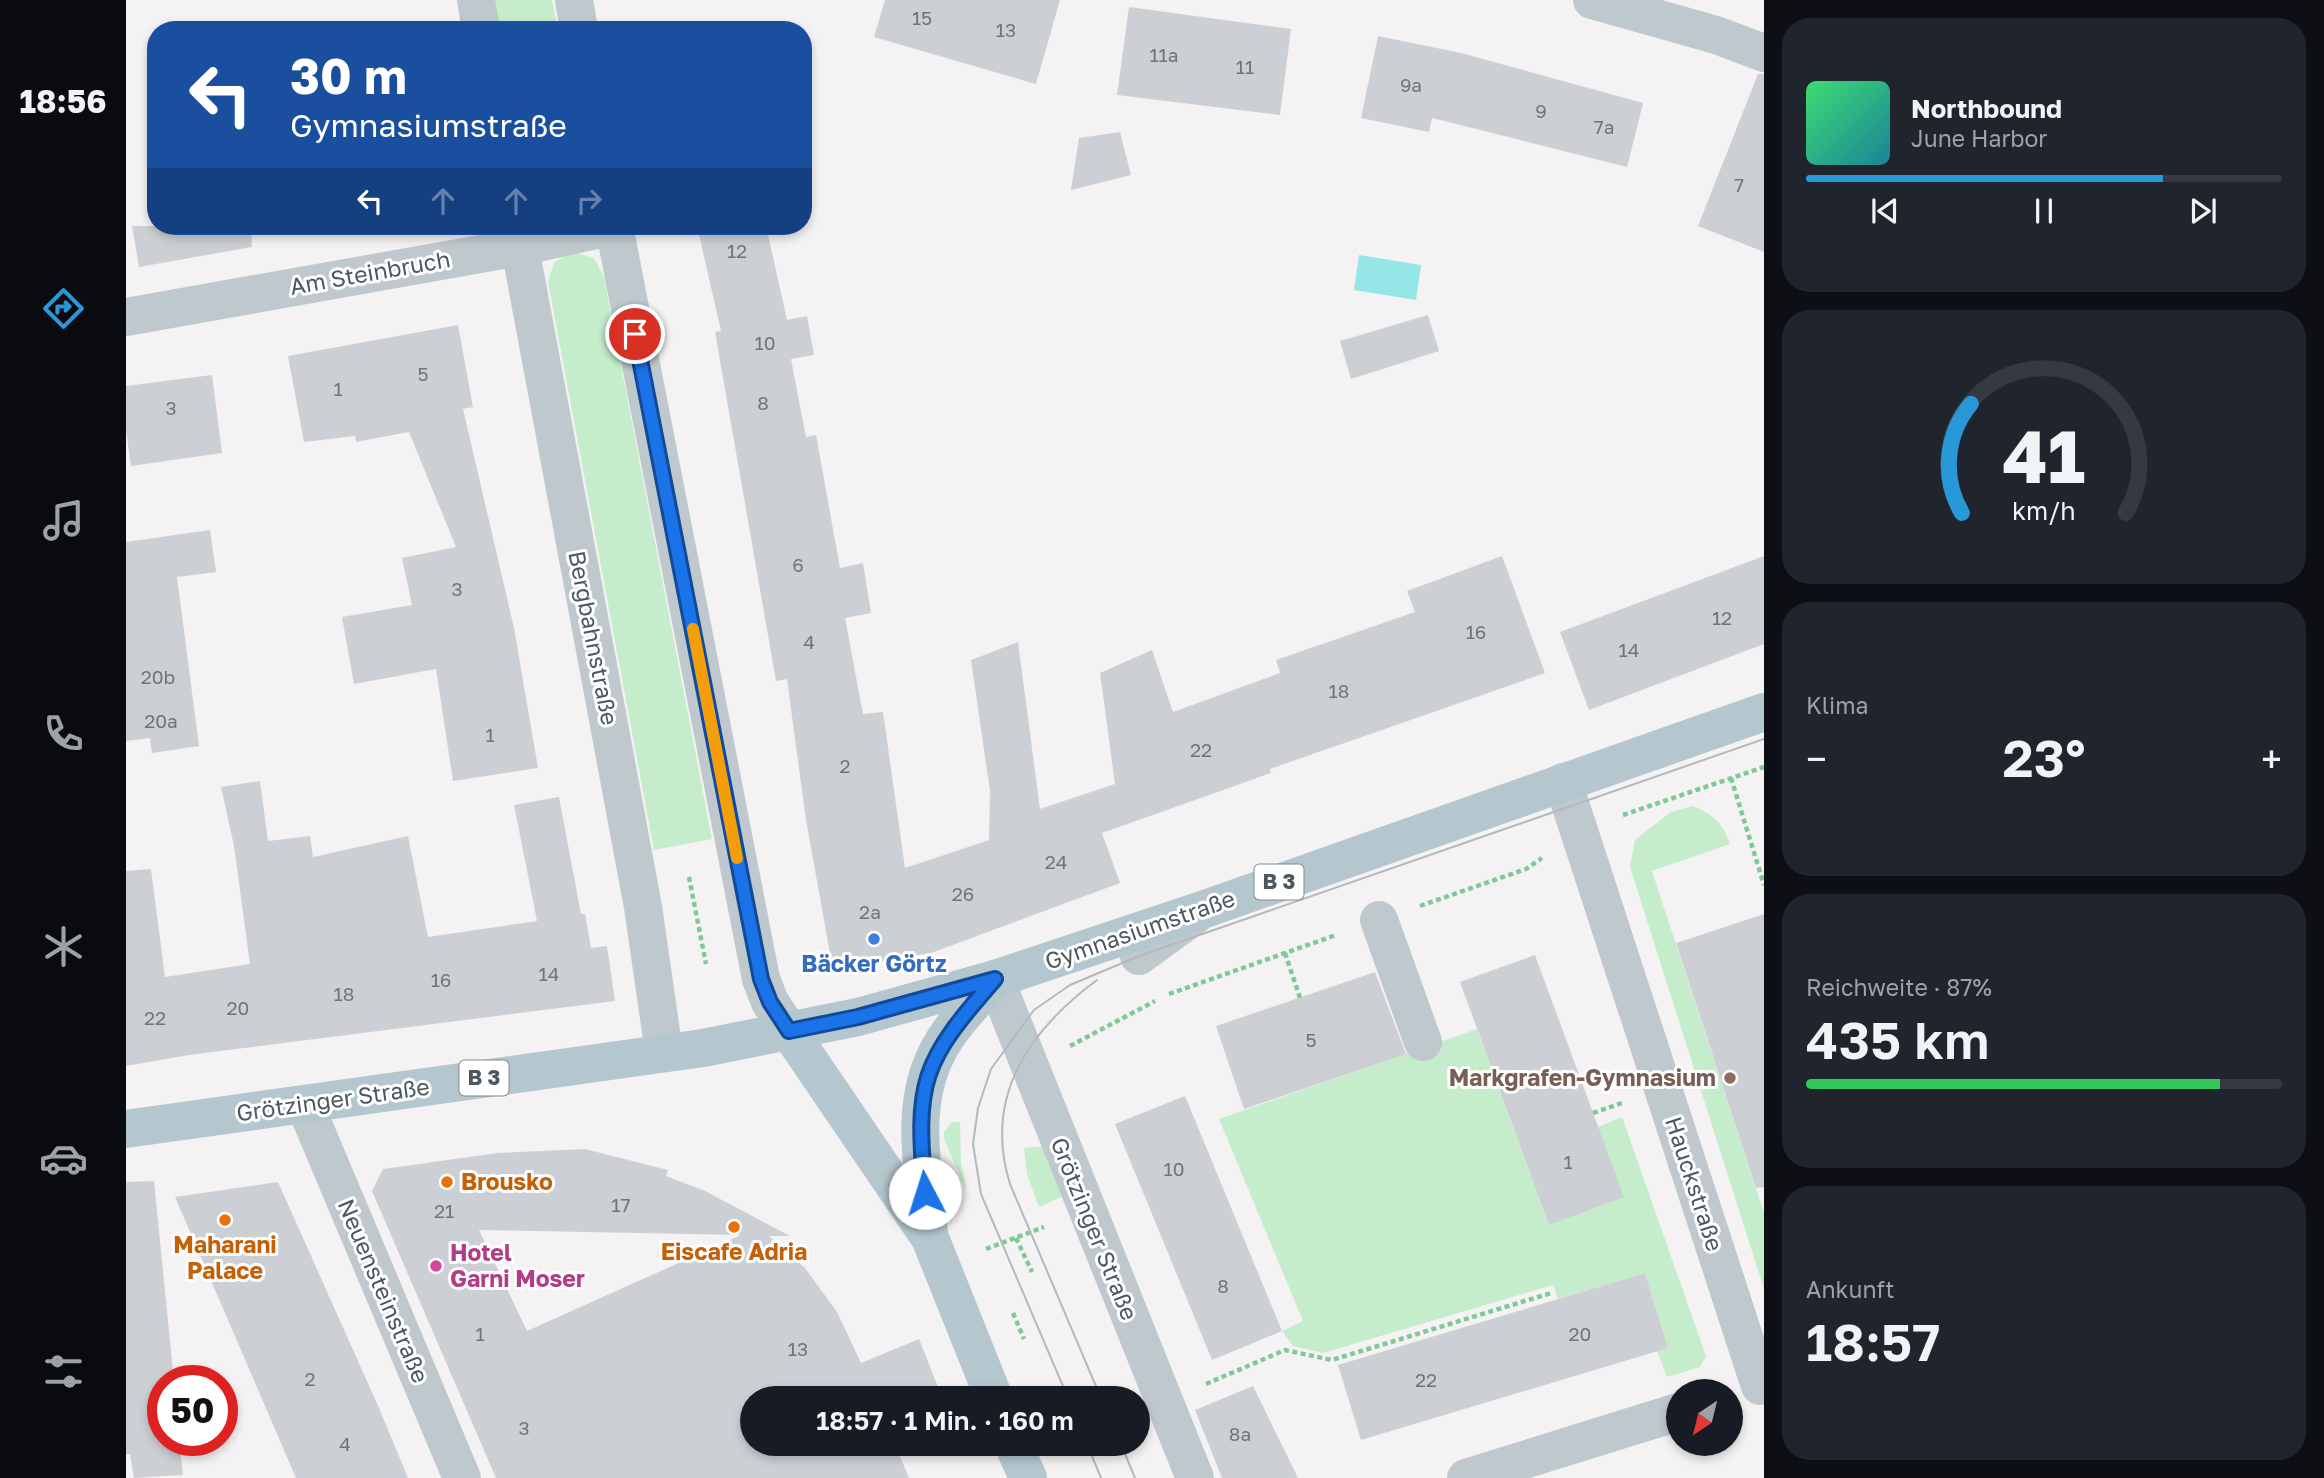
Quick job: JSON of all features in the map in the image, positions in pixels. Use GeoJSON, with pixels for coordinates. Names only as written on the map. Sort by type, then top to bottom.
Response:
{"type":"FeatureCollection","features":[{"type":"Feature","properties":{"kind":"main road","name":"Gymnasiumstraße"},"geometry":{"type":"LineString","coordinates":[[664,1052],[703,1048],[858,1017],[995,979],[1205,909],[1764,712]]}},
{"type":"Feature","properties":{"kind":"main road"},"geometry":{"type":"LineString","coordinates":[[930,1238],[920,1117],[926,1083],[939,1049],[995,979]]}},
{"type":"Feature","properties":{"kind":"main road"},"geometry":{"type":"LineString","coordinates":[[789,1031],[930,1238],[989,1386]]}},
{"type":"Feature","properties":{"kind":"main road","name":"Grötzinger Straße"},"geometry":{"type":"LineString","coordinates":[[126,1129],[664,1052]]}},
{"type":"Feature","properties":{"kind":"main road"},"geometry":{"type":"LineString","coordinates":[[1018,1456],[1028,1478]]}},
{"type":"Feature","properties":{"kind":"street"},"geometry":{"type":"LineString","coordinates":[[475,0],[479,21]]}},
{"type":"Feature","properties":{"kind":"street"},"geometry":{"type":"LineString","coordinates":[[574,0],[578,21]]}},
{"type":"Feature","properties":{"kind":"street"},"geometry":{"type":"LineString","coordinates":[[1592,0],[1716,35],[1764,53]]}},
{"type":"Feature","properties":{"kind":"street"},"geometry":{"type":"LineString","coordinates":[[616,235],[761,979],[770,1002],[789,1031]]}},
{"type":"Feature","properties":{"kind":"street","name":"Am Steinbruch"},"geometry":{"type":"LineString","coordinates":[[126,317],[518,236]]}},
{"type":"Feature","properties":{"kind":"street","name":"Bergbahnstraße"},"geometry":{"type":"LineString","coordinates":[[518,236],[643,907],[664,1052]]}},
{"type":"Feature","properties":{"kind":"street","name":"Hauckstraße"},"geometry":{"type":"LineString","coordinates":[[1563,782],[1752,1389]]}},
{"type":"Feature","properties":{"kind":"street"},"geometry":{"type":"LineString","coordinates":[[1139,956],[1205,909]]}},
{"type":"Feature","properties":{"kind":"street"},"geometry":{"type":"LineString","coordinates":[[1379,920],[1423,1042]]}},
{"type":"Feature","properties":{"kind":"street","name":"Grötzinger Straße"},"geometry":{"type":"LineString","coordinates":[[995,979],[1163,1404],[1195,1478]]}},
{"type":"Feature","properties":{"kind":"street","name":"Neuensteinstraße"},"geometry":{"type":"LineString","coordinates":[[305,1104],[461,1478]]}},
{"type":"Feature","properties":{"kind":"street"},"geometry":{"type":"LineString","coordinates":[[1466,1478],[1666,1416]]}},
{"type":"Feature","properties":{"kind":"path"},"geometry":{"type":"LineString","coordinates":[[1731,778],[1764,885]]}},
{"type":"Feature","properties":{"kind":"path"},"geometry":{"type":"LineString","coordinates":[[690,877],[706,964]]}},
{"type":"Feature","properties":{"kind":"path"},"geometry":{"type":"LineString","coordinates":[[691,925],[706,923]]}},
{"type":"Feature","properties":{"kind":"path"},"geometry":{"type":"LineString","coordinates":[[1285,953],[1300,998]]}},
{"type":"Feature","properties":{"kind":"path"},"geometry":{"type":"LineString","coordinates":[[986,1250],[1046,1226]]}},
{"type":"Feature","properties":{"kind":"path"},"geometry":{"type":"LineString","coordinates":[[1016,1238],[1032,1272]]}},
{"type":"Feature","properties":{"kind":"path"},"geometry":{"type":"LineString","coordinates":[[1163,1404],[1285,1350],[1332,1360],[1551,1293]]}},
{"type":"Feature","properties":{"kind":"green space"},"geometry":{"type":"Polygon","coordinates":[[[495,0],[552,0],[556,21],[498,21],[495,0]]]}},
{"type":"Feature","properties":{"kind":"green space"},"geometry":{"type":"Polygon","coordinates":[[[573,252],[594,258],[604,277],[712,839],[654,850],[548,282],[554,262],[573,252]]]}},
{"type":"Feature","properties":{"kind":"green space"},"geometry":{"type":"Polygon","coordinates":[[[1693,806],[1716,820],[1730,844],[1652,871],[1764,1213],[1764,1289],[1630,867],[1635,840],[1671,812],[1693,806]]]}},
{"type":"Feature","properties":{"kind":"green space"},"geometry":{"type":"Polygon","coordinates":[[[1477,1029],[1549,1225],[1598,1127],[1622,1117],[1706,1356],[1700,1367],[1667,1377],[1657,1351],[1668,1348],[1645,1273],[1558,1299],[1553,1285],[1323,1353],[1293,1346],[1282,1331],[1303,1321],[1219,1119],[1477,1029]]]}},
{"type":"Feature","properties":{"kind":"green space"},"geometry":{"type":"Polygon","coordinates":[[[952,1122],[960,1122],[961,1163],[967,1192],[944,1139],[944,1132],[952,1122]]]}},
{"type":"Feature","properties":{"kind":"green space"},"geometry":{"type":"Polygon","coordinates":[[[1046,1146],[1068,1194],[1039,1207],[1027,1174],[1024,1148],[1046,1146]]]}},
{"type":"Feature","properties":{"kind":"water"},"geometry":{"type":"Polygon","coordinates":[[[1359,255],[1421,265],[1416,300],[1354,290],[1359,255]]]}},
{"type":"Feature","properties":{"kind":"building"},"geometry":{"type":"Polygon","coordinates":[[[885,0],[1060,0],[1036,84],[874,37],[885,0]]]}},
{"type":"Feature","properties":{"kind":"building"},"geometry":{"type":"Polygon","coordinates":[[[1129,7],[1291,29],[1280,115],[1117,95],[1129,7]]]}},
{"type":"Feature","properties":{"kind":"building"},"geometry":{"type":"Polygon","coordinates":[[[1378,36],[1461,53],[1643,103],[1627,167],[1432,118],[1429,132],[1361,118],[1378,36]]]}},
{"type":"Feature","properties":{"kind":"building"},"geometry":{"type":"Polygon","coordinates":[[[1758,74],[1764,74],[1764,252],[1698,226],[1758,74]]]}},
{"type":"Feature","properties":{"kind":"building"},"geometry":{"type":"Polygon","coordinates":[[[1120,132],[1131,175],[1071,190],[1079,138],[1120,132]]]}},
{"type":"Feature","properties":{"kind":"building"},"geometry":{"type":"Polygon","coordinates":[[[132,226],[147,226],[147,235],[251,235],[252,247],[139,267],[132,226]]]}},
{"type":"Feature","properties":{"kind":"building"},"geometry":{"type":"Polygon","coordinates":[[[699,235],[768,235],[787,320],[807,316],[814,355],[791,359],[806,437],[816,435],[840,568],[863,563],[871,613],[845,618],[863,714],[883,712],[905,868],[989,840],[990,791],[971,660],[1018,642],[1040,809],[1115,784],[1100,673],[1152,650],[1173,712],[1280,673],[1276,660],[1415,612],[1407,591],[1502,556],[1545,673],[1270,769],[1271,773],[1102,833],[1120,883],[931,953],[833,970],[806,820],[787,679],[776,681],[715,332],[721,331],[699,235]]]}},
{"type":"Feature","properties":{"kind":"building"},"geometry":{"type":"Polygon","coordinates":[[[1428,315],[1439,351],[1351,379],[1340,341],[1428,315]]]}},
{"type":"Feature","properties":{"kind":"building"},"geometry":{"type":"Polygon","coordinates":[[[458,325],[473,407],[463,409],[514,628],[538,768],[453,781],[436,669],[354,684],[342,617],[412,605],[402,558],[456,547],[409,432],[356,442],[355,436],[304,442],[288,356],[458,325]]]}},
{"type":"Feature","properties":{"kind":"building"},"geometry":{"type":"Polygon","coordinates":[[[212,375],[222,453],[131,466],[126,430],[126,386],[212,375]]]}},
{"type":"Feature","properties":{"kind":"building"},"geometry":{"type":"Polygon","coordinates":[[[210,530],[216,572],[177,577],[199,746],[152,753],[150,738],[126,741],[126,542],[210,530]]]}},
{"type":"Feature","properties":{"kind":"building"},"geometry":{"type":"Polygon","coordinates":[[[1764,556],[1764,644],[1589,710],[1560,632],[1764,556]]]}},
{"type":"Feature","properties":{"kind":"building"},"geometry":{"type":"Polygon","coordinates":[[[260,781],[268,841],[310,836],[313,857],[408,836],[428,937],[537,921],[514,805],[559,797],[581,914],[585,914],[591,948],[607,946],[615,1001],[189,1055],[126,1066],[126,871],[151,869],[165,977],[250,964],[234,846],[221,787],[260,781]]]}},
{"type":"Feature","properties":{"kind":"building"},"geometry":{"type":"Polygon","coordinates":[[[1764,914],[1764,1187],[1756,1188],[1676,943],[1764,914]]]}},
{"type":"Feature","properties":{"kind":"building"},"geometry":{"type":"Polygon","coordinates":[[[1535,955],[1624,1197],[1549,1225],[1460,982],[1535,955]]]}},
{"type":"Feature","properties":{"kind":"building"},"geometry":{"type":"Polygon","coordinates":[[[1375,972],[1406,1054],[1244,1109],[1216,1026],[1375,972]]]}},
{"type":"Feature","properties":{"kind":"building"},"geometry":{"type":"Polygon","coordinates":[[[1185,1096],[1282,1331],[1212,1360],[1115,1124],[1185,1096]]]}},
{"type":"Feature","properties":{"kind":"building"},"geometry":{"type":"Polygon","coordinates":[[[585,1149],[668,1170],[666,1176],[705,1191],[790,1236],[769,1236],[805,1268],[837,1312],[861,1363],[919,1339],[938,1386],[740,1386],[740,1456],[900,1456],[909,1478],[496,1478],[372,1191],[383,1169],[498,1153],[585,1149]],[[479,1230],[527,1331],[741,1235],[479,1230]]]}},
{"type":"Feature","properties":{"kind":"building"},"geometry":{"type":"Polygon","coordinates":[[[154,1181],[172,1365],[147,1365],[147,1456],[181,1456],[183,1475],[134,1478],[130,1454],[126,1454],[126,1182],[154,1181]]]}},
{"type":"Feature","properties":{"kind":"building"},"geometry":{"type":"Polygon","coordinates":[[[278,1182],[408,1478],[296,1478],[175,1197],[278,1182]]]}},
{"type":"Feature","properties":{"kind":"building"},"geometry":{"type":"Polygon","coordinates":[[[1645,1273],[1668,1348],[1361,1440],[1338,1365],[1645,1273]]]}},
{"type":"Feature","properties":{"kind":"building"},"geometry":{"type":"Polygon","coordinates":[[[1253,1386],[1298,1478],[1222,1478],[1195,1410],[1253,1386]]]}},
{"type":"Feature","properties":{"kind":"tram line"},"geometry":{"type":"LineString","coordinates":[[1063,1386],[981,1194],[973,1144],[978,1108],[991,1069],[1034,1010],[1070,985],[1139,956],[1764,739]]}},
{"type":"Feature","properties":{"kind":"tram line"},"geometry":{"type":"LineString","coordinates":[[1096,1386],[1010,1184],[1003,1152],[1002,1123],[1007,1095],[1017,1068],[1032,1044],[1072,1000],[1097,980]]}},
{"type":"Feature","properties":{"kind":"tram line"},"geometry":{"type":"LineString","coordinates":[[1092,1456],[1101,1478]]}},
{"type":"Feature","properties":{"kind":"tram line"},"geometry":{"type":"LineString","coordinates":[[1126,1456],[1135,1478]]}},
{"type":"Feature","properties":{"kind":"slow traffic"},"geometry":{"type":"LineString","coordinates":[[693,629],[737,858]]}},
{"type":"Feature","properties":{"kind":"place","name":"Bäcker Görtz"},"geometry":{"type":"Point","coordinates":[874,939]}},
{"type":"Feature","properties":{"kind":"place","name":"Markgrafen-Gymnasium"},"geometry":{"type":"Point","coordinates":[1730,1078]}},
{"type":"Feature","properties":{"kind":"place","name":"Brousko"},"geometry":{"type":"Point","coordinates":[447,1182]}},
{"type":"Feature","properties":{"kind":"place","name":"Maharani Palace"},"geometry":{"type":"Point","coordinates":[225,1220]}},
{"type":"Feature","properties":{"kind":"place","name":"Eiscafe Adria"},"geometry":{"type":"Point","coordinates":[734,1227]}},
{"type":"Feature","properties":{"kind":"place","name":"Hotel Garni Moser"},"geometry":{"type":"Point","coordinates":[436,1266]}},
{"type":"Feature","properties":{"kind":"route"},"geometry":{"type":"LineString","coordinates":[[635,334],[761,979],[770,1002],[789,1031],[858,1017],[995,979],[958,1021],[939,1049],[929,1071],[920,1117],[925,1193]]}}]}
